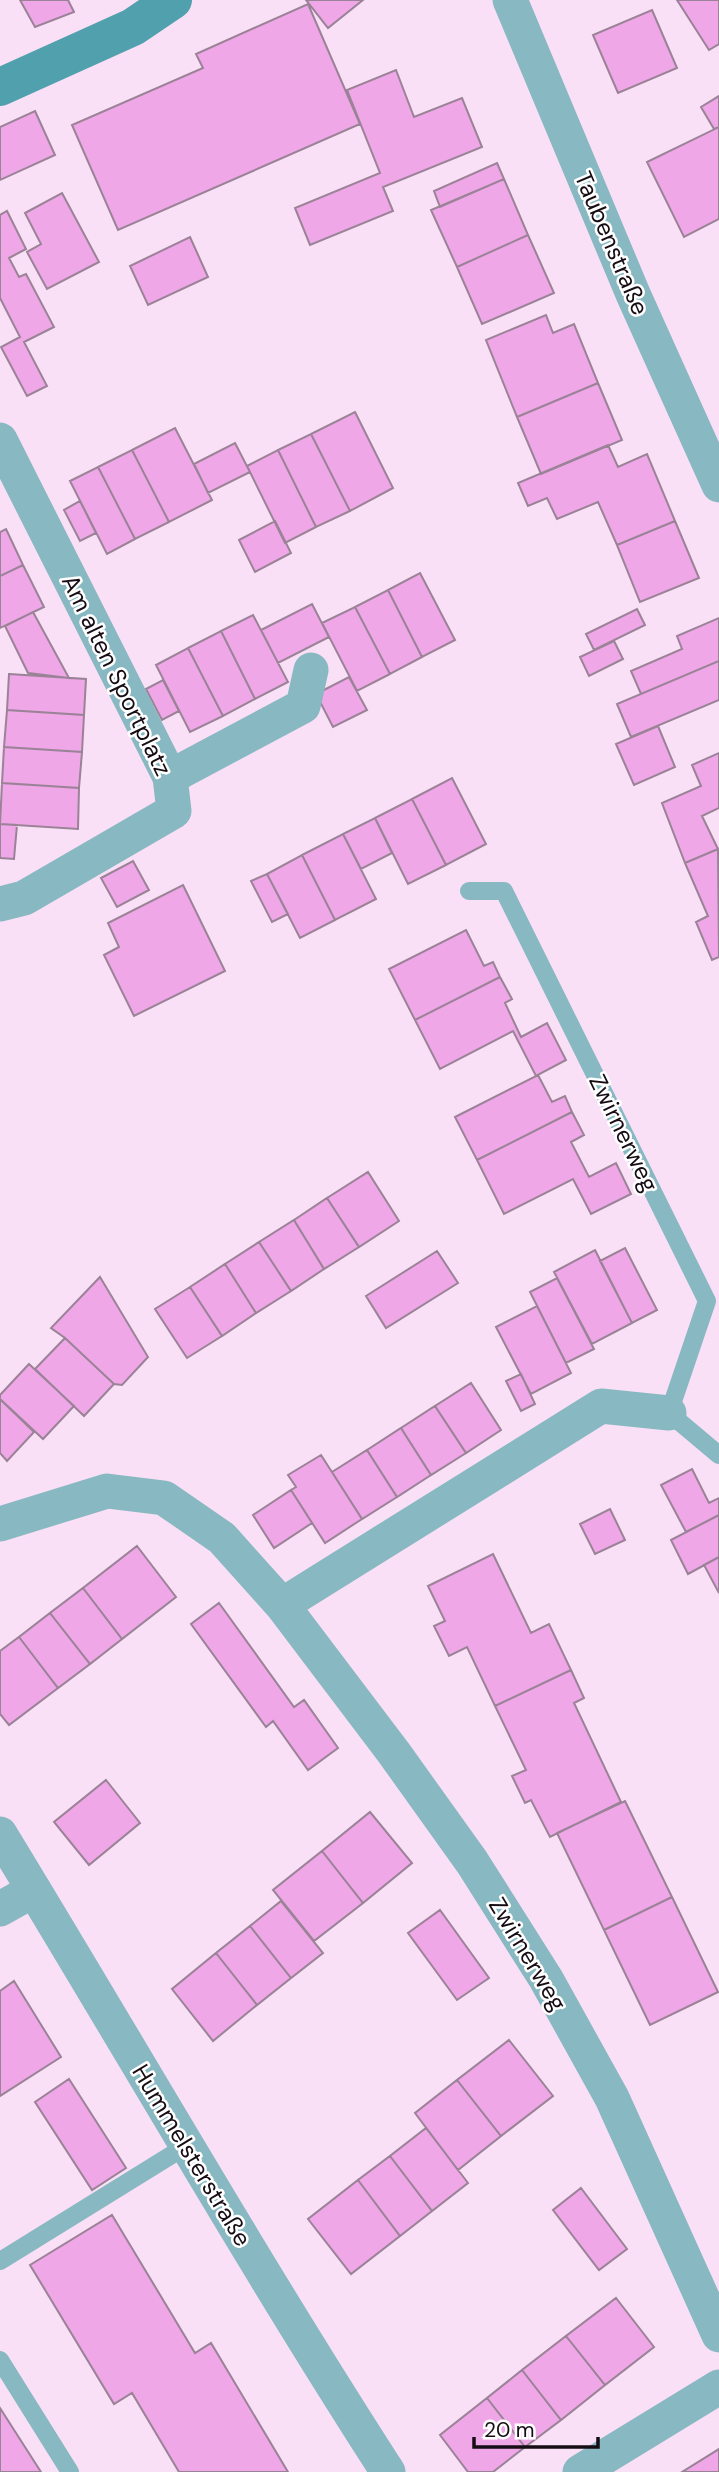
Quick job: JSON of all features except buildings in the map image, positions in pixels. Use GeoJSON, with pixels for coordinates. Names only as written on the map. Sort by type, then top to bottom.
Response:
{"type":"FeatureCollection","features":[{"type":"Feature","properties":{"kind":"main road"},"geometry":{"type":"LineString","coordinates":[[0,87],[133,27],[173,0]]}},
{"type":"Feature","properties":{"kind":"street","name":"Taubenstraße"},"geometry":{"type":"LineString","coordinates":[[510,0],[633,294],[719,485]]}},
{"type":"Feature","properties":{"kind":"street","name":"Am alten Sportplatz"},"geometry":{"type":"LineString","coordinates":[[0,440],[170,777],[174,811],[24,898],[0,904]]}},
{"type":"Feature","properties":{"kind":"street"},"geometry":{"type":"LineString","coordinates":[[170,777],[303,706],[311,670]]}},
{"type":"Feature","properties":{"kind":"street"},"geometry":{"type":"LineString","coordinates":[[282,1605],[601,1406],[669,1413]]}},
{"type":"Feature","properties":{"kind":"street","name":"Zwirnerweg"},"geometry":{"type":"LineString","coordinates":[[0,1524],[107,1491],[164,1498],[222,1538],[282,1605],[386,1742],[472,1862],[546,1979],[612,2098],[719,2335]]}},
{"type":"Feature","properties":{"kind":"street","name":"Hummelsterstraße"},"geometry":{"type":"LineString","coordinates":[[0,1834],[314,2357],[388,2472]]}},
{"type":"Feature","properties":{"kind":"street"},"geometry":{"type":"LineString","coordinates":[[0,1909],[34,1889]]}},
{"type":"Feature","properties":{"kind":"street"},"geometry":{"type":"LineString","coordinates":[[580,2472],[719,2387]]}},
{"type":"Feature","properties":{"kind":"lane","name":"Zwirnerweg"},"geometry":{"type":"LineString","coordinates":[[469,891],[504,891],[707,1301],[669,1413]]}},
{"type":"Feature","properties":{"kind":"lane"},"geometry":{"type":"LineString","coordinates":[[669,1413],[719,1455]]}},
{"type":"Feature","properties":{"kind":"lane"},"geometry":{"type":"LineString","coordinates":[[0,2262],[186,2146]]}},
{"type":"Feature","properties":{"kind":"lane"},"geometry":{"type":"LineString","coordinates":[[0,2360],[69,2472]]}}]}
